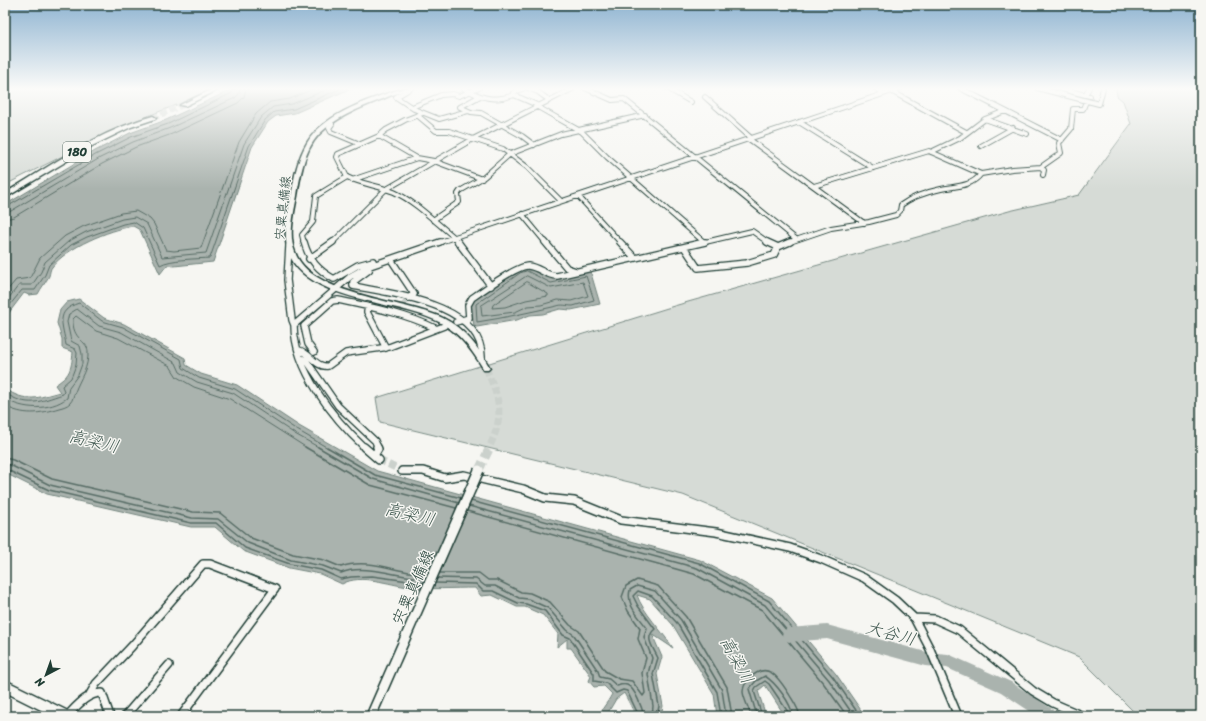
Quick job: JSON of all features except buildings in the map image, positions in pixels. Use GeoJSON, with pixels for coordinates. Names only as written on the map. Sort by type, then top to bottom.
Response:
{"type":"FeatureCollection","features":[{"type":"Feature","properties":{"kind":"highway","name":"180"},"geometry":{"type":"LineString","coordinates":[[5,196],[90,145],[129,126],[142,122]]}},
{"type":"Feature","properties":{"kind":"highway"},"geometry":{"type":"LineString","coordinates":[[5,686],[67,716]]}},
{"type":"Feature","properties":{"kind":"main road","name":"宍粟真備線"},"geometry":{"type":"LineString","coordinates":[[330,123],[317,134],[309,145],[299,170],[290,236],[292,254],[298,263],[317,280],[335,289],[359,297],[415,310],[436,318],[464,337],[482,360],[486,368]]}},
{"type":"Feature","properties":{"kind":"main road","name":"宍粟真備線"},"geometry":{"type":"LineString","coordinates":[[371,716],[479,470]]}},
{"type":"Feature","properties":{"kind":"street"},"geometry":{"type":"LineString","coordinates":[[403,122],[386,130],[379,136],[337,155],[347,177],[352,180],[394,192],[411,202],[454,237],[491,286]]}},
{"type":"Feature","properties":{"kind":"street"},"geometry":{"type":"LineString","coordinates":[[425,122],[436,130],[445,129],[473,139],[490,143],[510,154],[561,201]]}},
{"type":"Feature","properties":{"kind":"street"},"geometry":{"type":"LineString","coordinates":[[494,122],[534,145]]}},
{"type":"Feature","properties":{"kind":"street"},"geometry":{"type":"LineString","coordinates":[[309,259],[332,243],[385,190],[506,122]]}},
{"type":"Feature","properties":{"kind":"street"},"geometry":{"type":"LineString","coordinates":[[565,122],[578,129],[704,242]]}},
{"type":"Feature","properties":{"kind":"street"},"geometry":{"type":"LineString","coordinates":[[433,220],[459,202],[458,194],[460,191],[482,179],[510,154],[578,129],[613,122]]}},
{"type":"Feature","properties":{"kind":"street"},"geometry":{"type":"LineString","coordinates":[[653,122],[796,239]]}},
{"type":"Feature","properties":{"kind":"street"},"geometry":{"type":"LineString","coordinates":[[731,122],[750,138],[864,223]]}},
{"type":"Feature","properties":{"kind":"street"},"geometry":{"type":"LineString","coordinates":[[294,325],[335,289],[359,271],[454,237],[798,122],[873,168]]}},
{"type":"Feature","properties":{"kind":"street"},"geometry":{"type":"LineString","coordinates":[[947,122],[966,132]]}},
{"type":"Feature","properties":{"kind":"street"},"geometry":{"type":"LineString","coordinates":[[931,152],[960,138],[966,132],[982,122]]}},
{"type":"Feature","properties":{"kind":"street"},"geometry":{"type":"LineString","coordinates":[[994,122],[1027,134]]}},
{"type":"Feature","properties":{"kind":"street"},"geometry":{"type":"LineString","coordinates":[[1026,122],[1062,140]]}},
{"type":"Feature","properties":{"kind":"street"},"geometry":{"type":"LineString","coordinates":[[814,186],[929,151],[981,174],[1018,168],[1041,167],[1052,161],[1061,153],[1058,145],[1071,129],[1072,122]]}},
{"type":"Feature","properties":{"kind":"street"},"geometry":{"type":"LineString","coordinates":[[330,123],[332,124],[329,128],[331,132],[360,144]]}},
{"type":"Feature","properties":{"kind":"street"},"geometry":{"type":"LineString","coordinates":[[981,146],[1013,128]]}},
{"type":"Feature","properties":{"kind":"street"},"geometry":{"type":"LineString","coordinates":[[379,136],[417,158],[434,161],[482,179]]}},
{"type":"Feature","properties":{"kind":"street"},"geometry":{"type":"LineString","coordinates":[[352,180],[417,158]]}},
{"type":"Feature","properties":{"kind":"street"},"geometry":{"type":"LineString","coordinates":[[1041,167],[1044,170],[1043,175]]}},
{"type":"Feature","properties":{"kind":"street"},"geometry":{"type":"LineString","coordinates":[[684,247],[698,268],[747,263],[774,255],[778,247],[796,239],[839,226],[864,223],[896,215],[900,211],[902,205],[907,201],[940,189],[963,186],[974,181],[981,174]]}},
{"type":"Feature","properties":{"kind":"street"},"geometry":{"type":"LineString","coordinates":[[347,177],[316,196],[313,222],[302,235],[309,259],[318,270],[334,279],[358,265],[387,257],[392,259],[414,294],[409,298]]}},
{"type":"Feature","properties":{"kind":"street"},"geometry":{"type":"LineString","coordinates":[[578,196],[635,258]]}},
{"type":"Feature","properties":{"kind":"street"},"geometry":{"type":"LineString","coordinates":[[522,214],[567,268],[576,271]]}},
{"type":"Feature","properties":{"kind":"street"},"geometry":{"type":"LineString","coordinates":[[458,320],[469,318],[468,305],[472,298],[516,269],[525,265],[532,265],[551,276],[752,231],[769,243],[778,247]]}},
{"type":"Feature","properties":{"kind":"street"},"geometry":{"type":"LineString","coordinates":[[290,236],[287,280],[296,340],[306,373],[312,384],[336,415],[369,453],[379,460]]}},
{"type":"Feature","properties":{"kind":"street"},"geometry":{"type":"LineString","coordinates":[[392,259],[363,273],[353,282],[353,286],[429,303],[449,312],[475,333],[482,344],[484,352],[482,360]]}},
{"type":"Feature","properties":{"kind":"street"},"geometry":{"type":"LineString","coordinates":[[314,352],[308,344],[304,326],[332,301],[338,300],[398,312],[435,328]]}},
{"type":"Feature","properties":{"kind":"street"},"geometry":{"type":"LineString","coordinates":[[368,307],[367,312],[386,348]]}},
{"type":"Feature","properties":{"kind":"street"},"geometry":{"type":"LineString","coordinates":[[299,350],[305,351],[324,367],[330,365],[340,355],[386,348],[404,343],[435,328],[444,326]]}},
{"type":"Feature","properties":{"kind":"street"},"geometry":{"type":"LineString","coordinates":[[301,358],[306,360],[338,406],[375,440],[378,449],[375,454]]}},
{"type":"Feature","properties":{"kind":"street"},"geometry":{"type":"LineString","coordinates":[[402,471],[423,471],[445,478],[464,475],[523,489],[545,498],[574,501],[621,520],[716,532],[790,548],[821,559],[864,578],[895,600],[914,618],[930,649],[958,716]]}},
{"type":"Feature","properties":{"kind":"street"},"geometry":{"type":"LineString","coordinates":[[67,716],[89,696],[96,684],[132,646],[203,564],[210,564],[275,589],[182,716]]}},
{"type":"Feature","properties":{"kind":"street"},"geometry":{"type":"LineString","coordinates":[[914,618],[935,619],[953,626],[991,655],[1031,689],[1048,700],[1082,716]]}},
{"type":"Feature","properties":{"kind":"street"},"geometry":{"type":"LineString","coordinates":[[125,716],[168,665]]}},
{"type":"Feature","properties":{"kind":"street"},"geometry":{"type":"LineString","coordinates":[[89,696],[98,692],[102,693],[110,716]]}},
{"type":"Feature","properties":{"kind":"shaded area"},"geometry":{"type":"Polygon","coordinates":[[[5,122],[133,122],[122,126],[5,185],[5,122]]]}},
{"type":"Feature","properties":{"kind":"shaded area"},"geometry":{"type":"Polygon","coordinates":[[[1130,122],[1201,122],[1201,716],[1138,716],[1079,657],[683,495],[380,422],[376,398],[674,306],[1009,211],[1079,195],[1131,124],[1130,122]]]}},
{"type":"Feature","properties":{"kind":"water"},"geometry":{"type":"Polygon","coordinates":[[[161,122],[268,122],[252,147],[213,262],[174,266],[167,265],[160,274],[140,230],[133,226],[123,228],[89,240],[68,253],[51,268],[49,276],[38,294],[29,295],[24,293],[5,318],[5,205],[95,151],[130,133],[161,122]]]}},
{"type":"Feature","properties":{"kind":"water"},"geometry":{"type":"Polygon","coordinates":[[[533,268],[552,279],[590,270],[600,304],[571,310],[560,309],[543,314],[530,315],[517,320],[477,327],[474,326],[471,306],[473,301],[518,270],[533,268]]]}},
{"type":"Feature","properties":{"kind":"water","name":"高梁川"},"geometry":{"type":"Polygon","coordinates":[[[79,299],[104,318],[124,324],[185,358],[186,365],[201,374],[237,385],[299,426],[377,471],[700,560],[772,598],[836,674],[865,716],[785,716],[765,685],[758,691],[766,716],[717,716],[714,694],[673,625],[650,599],[637,595],[643,608],[673,648],[652,634],[662,657],[657,674],[663,706],[661,716],[636,716],[624,693],[616,699],[606,716],[599,716],[612,694],[604,686],[594,687],[589,681],[591,676],[571,648],[567,648],[567,639],[557,647],[558,634],[543,615],[525,607],[517,607],[492,595],[481,596],[475,588],[417,588],[366,580],[350,581],[342,584],[320,574],[289,568],[243,551],[215,527],[191,527],[47,494],[5,473],[5,389],[26,398],[60,392],[55,385],[69,372],[73,352],[62,348],[62,339],[57,323],[60,310],[67,302],[79,299]]]}},
{"type":"Feature","properties":{"kind":"waterway","name":"大谷川"},"geometry":{"type":"LineString","coordinates":[[789,635],[827,632],[926,659],[948,661],[1006,687],[1050,716]]}},
{"type":"Feature","properties":{"kind":"tunnel"},"geometry":{"type":"LineString","coordinates":[[398,312],[409,298]]}},
{"type":"Feature","properties":{"kind":"tunnel"},"geometry":{"type":"LineString","coordinates":[[486,368],[495,390],[499,408],[497,426],[489,448]]}},
{"type":"Feature","properties":{"kind":"tunnel"},"geometry":{"type":"LineString","coordinates":[[479,470],[490,447]]}},
{"type":"Feature","properties":{"kind":"tunnel"},"geometry":{"type":"LineString","coordinates":[[379,460],[402,471]]}}]}
